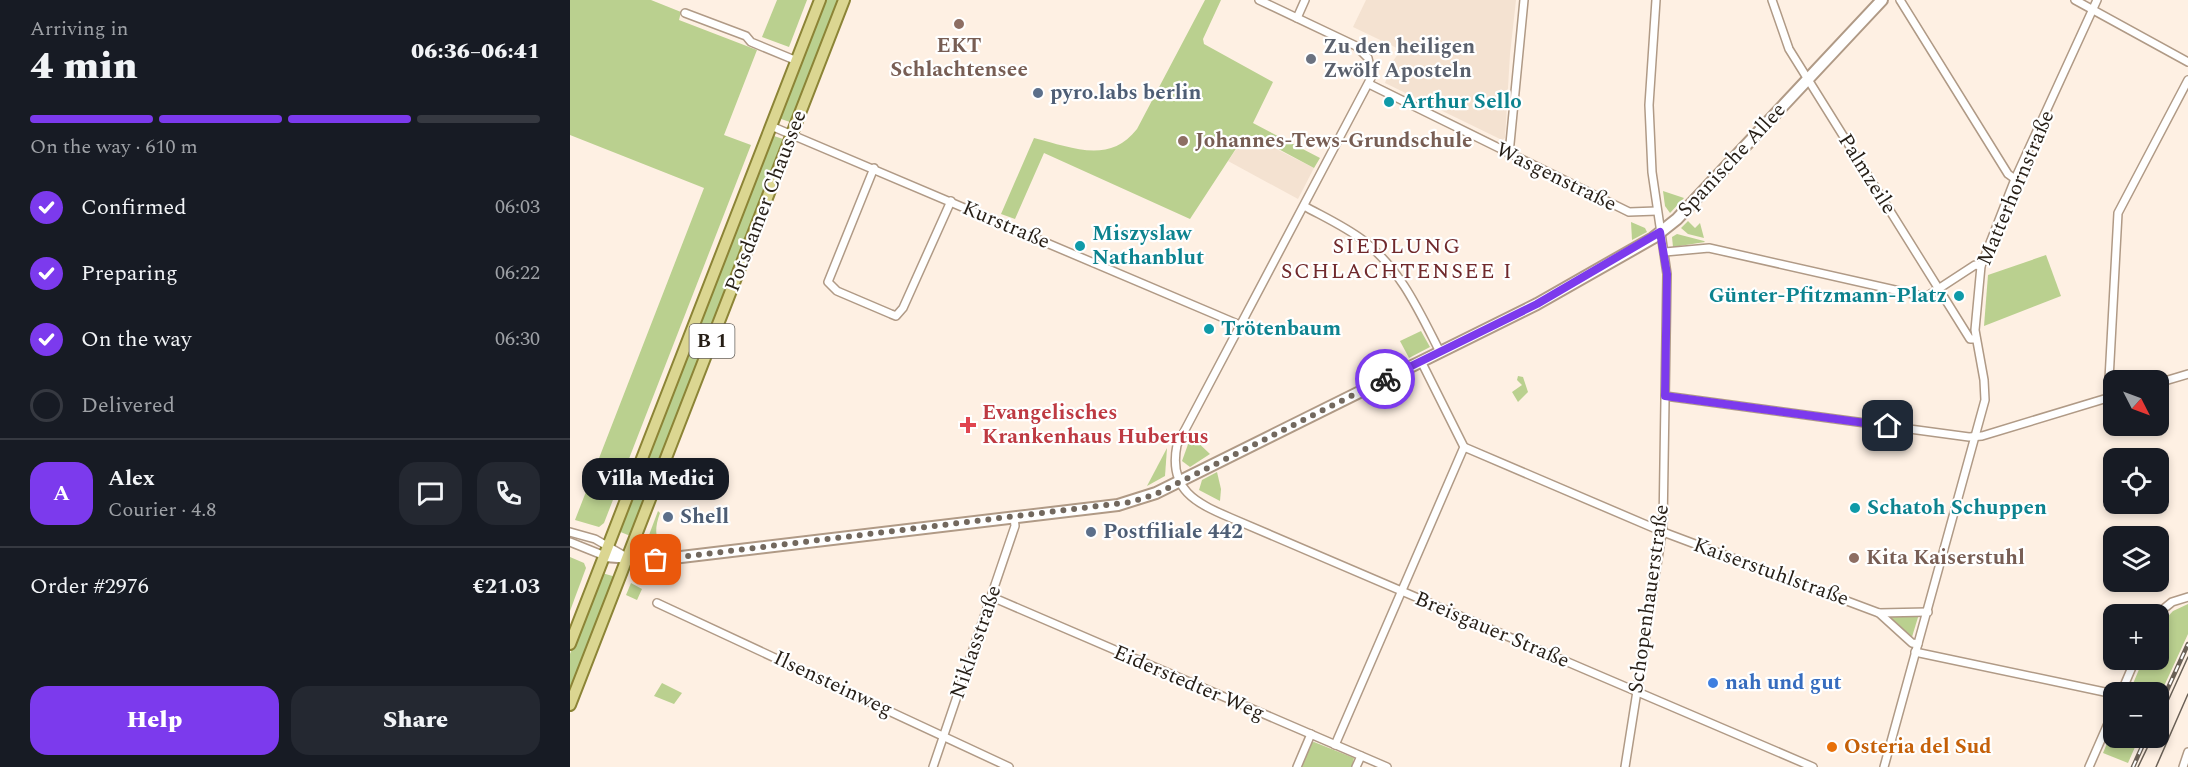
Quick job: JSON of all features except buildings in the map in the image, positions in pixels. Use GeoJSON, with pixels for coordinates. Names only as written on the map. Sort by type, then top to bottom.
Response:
{"type":"FeatureCollection","features":[{"type":"Feature","properties":{"kind":"main road","name":"Potsdamer Chaussee"},"geometry":{"type":"LineString","coordinates":[[570,644],[820,0]]}},
{"type":"Feature","properties":{"kind":"main road","name":"Potsdamer Chaussee"},"geometry":{"type":"LineString","coordinates":[[570,705],[844,0]]}},
{"type":"Feature","properties":{"kind":"main road","name":"Spanische Allee"},"geometry":{"type":"LineString","coordinates":[[607,551],[627,559],[656,560],[1014,517],[1131,502],[1180,481],[1537,304],[1660,232],[1677,219],[1882,0]]}},
{"type":"Feature","properties":{"kind":"street"},"geometry":{"type":"LineString","coordinates":[[1180,481],[1174,464],[1177,445],[1369,84],[1371,68],[1362,50],[1259,0]]}},
{"type":"Feature","properties":{"kind":"street"},"geometry":{"type":"LineString","coordinates":[[1297,18],[1305,0]]}},
{"type":"Feature","properties":{"kind":"street"},"geometry":{"type":"LineString","coordinates":[[1509,154],[1524,0]]}},
{"type":"Feature","properties":{"kind":"street","name":"Schopenhauerstraße"},"geometry":{"type":"LineString","coordinates":[[1624,767],[1663,532],[1667,274],[1652,172],[1649,105],[1656,0]]}},
{"type":"Feature","properties":{"kind":"street","name":"Palmzeile"},"geometry":{"type":"LineString","coordinates":[[1772,0],[1789,49],[1970,339],[1976,339]]}},
{"type":"Feature","properties":{"kind":"street"},"geometry":{"type":"LineString","coordinates":[[1900,0],[2008,174],[2015,179]]}},
{"type":"Feature","properties":{"kind":"street"},"geometry":{"type":"LineString","coordinates":[[2074,0],[2188,62]]}},
{"type":"Feature","properties":{"kind":"street","name":"Matterhornstraße"},"geometry":{"type":"LineString","coordinates":[[1884,767],[1976,437],[1985,389],[1976,339],[1975,303],[1981,266],[2015,179],[2094,12],[2097,0]]}},
{"type":"Feature","properties":{"kind":"street"},"geometry":{"type":"LineString","coordinates":[[685,13],[746,36],[751,42],[797,61]]}},
{"type":"Feature","properties":{"kind":"street"},"geometry":{"type":"LineString","coordinates":[[2112,370],[2118,213],[2188,80]]}},
{"type":"Feature","properties":{"kind":"street","name":"Wasgenstraße"},"geometry":{"type":"LineString","coordinates":[[1369,84],[1629,212],[1657,211]]}},
{"type":"Feature","properties":{"kind":"street","name":"Kurstraße"},"geometry":{"type":"LineString","coordinates":[[771,126],[1240,325]]}},
{"type":"Feature","properties":{"kind":"street"},"geometry":{"type":"LineString","coordinates":[[874,168],[828,282],[837,291],[896,316],[903,308],[951,201]]}},
{"type":"Feature","properties":{"kind":"street"},"geometry":{"type":"LineString","coordinates":[[1304,206],[1364,240],[1390,266],[1410,293],[1440,352]]}},
{"type":"Feature","properties":{"kind":"street"},"geometry":{"type":"LineString","coordinates":[[1665,252],[1709,248],[1926,297],[1975,265],[1981,266]]}},
{"type":"Feature","properties":{"kind":"street"},"geometry":{"type":"LineString","coordinates":[[1335,745],[1464,447],[1421,361]]}},
{"type":"Feature","properties":{"kind":"street"},"geometry":{"type":"LineString","coordinates":[[2169,380],[2188,374]]}},
{"type":"Feature","properties":{"kind":"street"},"geometry":{"type":"LineString","coordinates":[[1665,396],[1976,437],[2103,399]]}},
{"type":"Feature","properties":{"kind":"street","name":"Kaiserstuhlstraße"},"geometry":{"type":"LineString","coordinates":[[1464,447],[1663,532],[1879,613],[1916,648],[2103,691]]}},
{"type":"Feature","properties":{"kind":"street","name":"Breisgauer Straße"},"geometry":{"type":"LineString","coordinates":[[1180,481],[1191,499],[1201,505],[1813,767]]}},
{"type":"Feature","properties":{"kind":"street","name":"Niklasstraße"},"geometry":{"type":"LineString","coordinates":[[933,767],[992,597],[1015,526],[1014,517]]}},
{"type":"Feature","properties":{"kind":"street"},"geometry":{"type":"LineString","coordinates":[[570,532],[607,551]]}},
{"type":"Feature","properties":{"kind":"street"},"geometry":{"type":"LineString","coordinates":[[570,542],[607,551]]}},
{"type":"Feature","properties":{"kind":"street","name":"Eiderstedter Weg"},"geometry":{"type":"LineString","coordinates":[[992,597],[1387,767]]}},
{"type":"Feature","properties":{"kind":"street"},"geometry":{"type":"LineString","coordinates":[[2169,604],[2188,597]]}},
{"type":"Feature","properties":{"kind":"street","name":"Ilsensteinweg"},"geometry":{"type":"LineString","coordinates":[[657,603],[1009,767]]}},
{"type":"Feature","properties":{"kind":"street","name":"Kaiserstuhlstraße"},"geometry":{"type":"LineString","coordinates":[[1879,613],[1928,612]]}},
{"type":"Feature","properties":{"kind":"street"},"geometry":{"type":"LineString","coordinates":[[1297,767],[1311,735]]}},
{"type":"Feature","properties":{"kind":"street"},"geometry":{"type":"LineString","coordinates":[[2089,767],[2103,735]]}},
{"type":"Feature","properties":{"kind":"street"},"geometry":{"type":"LineString","coordinates":[[2183,767],[2188,752]]}},
{"type":"Feature","properties":{"kind":"street"},"geometry":{"type":"LineString","coordinates":[[1356,767],[1360,756]]}},
{"type":"Feature","properties":{"kind":"shaded area"},"geometry":{"type":"Polygon","coordinates":[[[1366,0],[1516,0],[1505,138],[1502,140],[1385,83],[1393,61],[1401,50],[1353,27],[1366,0]]]}},
{"type":"Feature","properties":{"kind":"shaded area"},"geometry":{"type":"Polygon","coordinates":[[[1251,136],[1314,168],[1298,199],[1228,161],[1244,138],[1251,136]]]}},
{"type":"Feature","properties":{"kind":"green space"},"geometry":{"type":"Polygon","coordinates":[[[570,0],[651,0],[681,12],[679,20],[757,50],[724,135],[751,145],[604,523],[599,527],[575,520],[704,188],[570,135],[570,0]]]}},
{"type":"Feature","properties":{"kind":"green space"},"geometry":{"type":"Polygon","coordinates":[[[777,0],[807,0],[789,47],[762,37],[777,0]]]}},
{"type":"Feature","properties":{"kind":"green space"},"geometry":{"type":"Polygon","coordinates":[[[824,0],[841,0],[793,123],[778,118],[824,0]]]}},
{"type":"Feature","properties":{"kind":"green space"},"geometry":{"type":"Polygon","coordinates":[[[1205,0],[1221,0],[1203,39],[1204,44],[1273,82],[1253,123],[1320,158],[1314,168],[1254,136],[1247,136],[1241,141],[1190,219],[1044,153],[1015,219],[1001,214],[1034,138],[1075,149],[1102,150],[1114,147],[1126,140],[1137,129],[1205,0]]]}},
{"type":"Feature","properties":{"kind":"green space"},"geometry":{"type":"Polygon","coordinates":[[[771,135],[786,140],[633,537],[618,531],[771,135]]]}},
{"type":"Feature","properties":{"kind":"green space"},"geometry":{"type":"Polygon","coordinates":[[[1663,191],[1684,198],[1670,213],[1665,206],[1663,191]]]}},
{"type":"Feature","properties":{"kind":"green space"},"geometry":{"type":"Polygon","coordinates":[[[1688,221],[1695,228],[1700,223],[1704,238],[1688,234],[1681,228],[1688,221]]]}},
{"type":"Feature","properties":{"kind":"green space"},"geometry":{"type":"Polygon","coordinates":[[[1631,222],[1645,228],[1647,232],[1632,240],[1631,222]]]}},
{"type":"Feature","properties":{"kind":"green space"},"geometry":{"type":"Polygon","coordinates":[[[1677,234],[1705,242],[1673,247],[1672,237],[1677,234]]]}},
{"type":"Feature","properties":{"kind":"green space"},"geometry":{"type":"Polygon","coordinates":[[[2046,255],[2061,296],[1984,326],[1988,275],[2046,255]]]}},
{"type":"Feature","properties":{"kind":"green space"},"geometry":{"type":"Polygon","coordinates":[[[1421,331],[1430,347],[1409,358],[1400,341],[1421,331]]]}},
{"type":"Feature","properties":{"kind":"green space"},"geometry":{"type":"Polygon","coordinates":[[[1518,376],[1523,377],[1528,392],[1518,402],[1512,392],[1522,385],[1517,380],[1518,376]]]}},
{"type":"Feature","properties":{"kind":"green space"},"geometry":{"type":"Polygon","coordinates":[[[1191,436],[1210,454],[1190,467],[1182,461],[1191,436]]]}},
{"type":"Feature","properties":{"kind":"green space"},"geometry":{"type":"Polygon","coordinates":[[[1167,448],[1165,476],[1147,486],[1167,448]]]}},
{"type":"Feature","properties":{"kind":"green space"},"geometry":{"type":"Polygon","coordinates":[[[1217,472],[1221,489],[1220,501],[1199,490],[1202,480],[1217,472]]]}},
{"type":"Feature","properties":{"kind":"green space"},"geometry":{"type":"Polygon","coordinates":[[[658,511],[660,513],[656,527],[657,536],[663,549],[652,551],[646,543],[658,511]]]}},
{"type":"Feature","properties":{"kind":"green space"},"geometry":{"type":"Polygon","coordinates":[[[570,557],[584,563],[586,568],[570,611],[570,557]]]}},
{"type":"Feature","properties":{"kind":"green space"},"geometry":{"type":"Polygon","coordinates":[[[602,573],[616,577],[570,695],[570,654],[602,573]]]}},
{"type":"Feature","properties":{"kind":"green space"},"geometry":{"type":"Polygon","coordinates":[[[631,583],[642,589],[637,600],[626,595],[631,583]]]}},
{"type":"Feature","properties":{"kind":"green space"},"geometry":{"type":"Polygon","coordinates":[[[2188,604],[2188,634],[2166,682],[2134,682],[2139,670],[2169,670],[2169,615],[2188,604]]]}},
{"type":"Feature","properties":{"kind":"green space"},"geometry":{"type":"Polygon","coordinates":[[[1919,614],[1912,637],[1889,616],[1890,615],[1919,614]]]}},
{"type":"Feature","properties":{"kind":"green space"},"geometry":{"type":"Polygon","coordinates":[[[662,683],[682,693],[674,704],[654,696],[662,683]]]}},
{"type":"Feature","properties":{"kind":"green space"},"geometry":{"type":"Polygon","coordinates":[[[1314,742],[1354,758],[1352,767],[1300,767],[1310,743],[1314,742]]]}},
{"type":"Feature","properties":{"kind":"green space"},"geometry":{"type":"Polygon","coordinates":[[[2105,748],[2135,748],[2128,763],[2103,753],[2105,748]]]}},
{"type":"Feature","properties":{"kind":"tram line"},"geometry":{"type":"LineString","coordinates":[[2169,699],[2188,657]]}},
{"type":"Feature","properties":{"kind":"tram line"},"geometry":{"type":"LineString","coordinates":[[2156,767],[2188,694]]}},
{"type":"Feature","properties":{"kind":"tram line"},"geometry":{"type":"LineString","coordinates":[[2138,767],[2147,748]]}},
{"type":"Feature","properties":{"kind":"railway"},"geometry":{"type":"LineString","coordinates":[[2169,686],[2188,644]]}},
{"type":"Feature","properties":{"kind":"railway"},"geometry":{"type":"LineString","coordinates":[[2133,767],[2142,748]]}},
{"type":"Feature","properties":{"kind":"way so far"},"geometry":{"type":"LineString","coordinates":[[656,560],[1131,502],[1156,494],[1385,379]]}},
{"type":"Feature","properties":{"kind":"place","name":"EKT Schlachtensee"},"geometry":{"type":"Point","coordinates":[959,24]}},
{"type":"Feature","properties":{"kind":"place","name":"Zu den heiligen Zwölf Aposteln"},"geometry":{"type":"Point","coordinates":[1311,59]}},
{"type":"Feature","properties":{"kind":"place","name":"pyro.labs berlin"},"geometry":{"type":"Point","coordinates":[1038,93]}},
{"type":"Feature","properties":{"kind":"place","name":"Arthur Sello"},"geometry":{"type":"Point","coordinates":[1389,102]}},
{"type":"Feature","properties":{"kind":"place","name":"Johannes-Tews-Grundschule"},"geometry":{"type":"Point","coordinates":[1183,141]}},
{"type":"Feature","properties":{"kind":"place","name":"Miszyslaw Nathanblut"},"geometry":{"type":"Point","coordinates":[1080,246]}},
{"type":"Feature","properties":{"kind":"place","name":"Günter-Pfitzmann-Platz"},"geometry":{"type":"Point","coordinates":[1959,296]}},
{"type":"Feature","properties":{"kind":"place","name":"Trötenbaum"},"geometry":{"type":"Point","coordinates":[1209,329]}},
{"type":"Feature","properties":{"kind":"place","name":"Evangelisches Krankenhaus Hubertus"},"geometry":{"type":"Point","coordinates":[968,425]}},
{"type":"Feature","properties":{"kind":"place","name":"Schatoh Schuppen"},"geometry":{"type":"Point","coordinates":[1855,508]}},
{"type":"Feature","properties":{"kind":"place","name":"Shell"},"geometry":{"type":"Point","coordinates":[668,517]}},
{"type":"Feature","properties":{"kind":"place","name":"Postfiliale 442"},"geometry":{"type":"Point","coordinates":[1091,532]}},
{"type":"Feature","properties":{"kind":"place","name":"Kita Kaiserstuhl"},"geometry":{"type":"Point","coordinates":[1854,558]}},
{"type":"Feature","properties":{"kind":"place","name":"Villa Medici"},"geometry":{"type":"Point","coordinates":[656,560]}},
{"type":"Feature","properties":{"kind":"place","name":"nah und gut"},"geometry":{"type":"Point","coordinates":[1713,683]}},
{"type":"Feature","properties":{"kind":"place","name":"Osteria del Sud"},"geometry":{"type":"Point","coordinates":[1832,747]}},
{"type":"Feature","properties":{"kind":"district","name":"SIEDLUNG SCHLACHTENSEE I"},"geometry":{"type":"Point","coordinates":[1397,258]}},
{"type":"Feature","properties":{"kind":"route"},"geometry":{"type":"LineString","coordinates":[[1385,379],[1537,304],[1660,232],[1667,267],[1665,396],[1888,426]]}}]}
